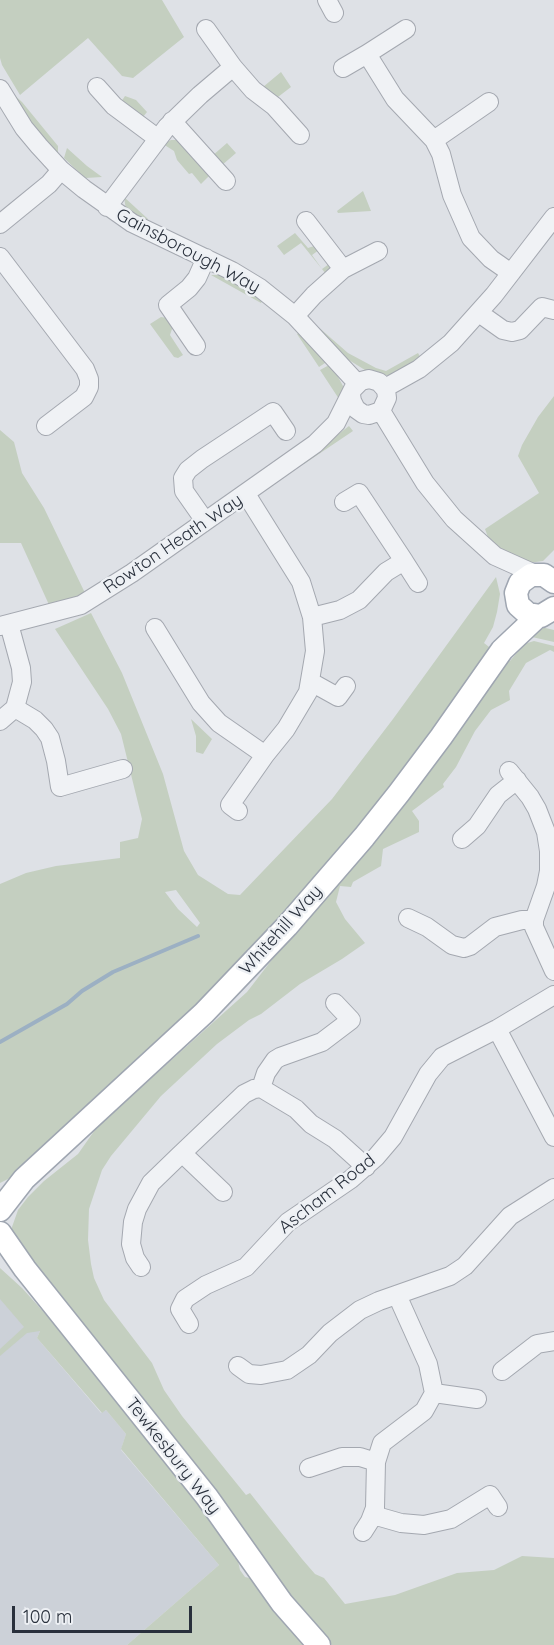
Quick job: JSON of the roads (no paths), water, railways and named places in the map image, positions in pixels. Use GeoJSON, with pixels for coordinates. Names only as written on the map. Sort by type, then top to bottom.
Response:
{"type":"FeatureCollection","features":[{"type":"Feature","properties":{"kind":"main road"},"geometry":{"type":"LineString","coordinates":[[547,615],[523,610],[516,595],[522,580],[542,577],[554,558]]}},
{"type":"Feature","properties":{"kind":"main road","name":"Whitehill Way"},"geometry":{"type":"LineString","coordinates":[[502,650],[516,595]]}},
{"type":"Feature","properties":{"kind":"main road","name":"Whitehill Way"},"geometry":{"type":"LineString","coordinates":[[0,1210],[24,1179],[204,1013],[287,926],[399,793],[447,730],[502,650],[547,615]]}},
{"type":"Feature","properties":{"kind":"main road"},"geometry":{"type":"LineString","coordinates":[[1,1242],[9,1215],[49,1157]]}},
{"type":"Feature","properties":{"kind":"main road","name":"Whitehill Way"},"geometry":{"type":"LineString","coordinates":[[0,1191],[24,1179]]}},
{"type":"Feature","properties":{"kind":"main road","name":"Tewkesbury Way"},"geometry":{"type":"LineString","coordinates":[[1,1242],[207,1497],[282,1603],[319,1645]]}},
{"type":"Feature","properties":{"kind":"street"},"geometry":{"type":"LineString","coordinates":[[206,29],[233,67],[253,90],[274,106],[300,135]]}},
{"type":"Feature","properties":{"kind":"street"},"geometry":{"type":"LineString","coordinates":[[343,68],[406,29]]}},
{"type":"Feature","properties":{"kind":"street"},"geometry":{"type":"LineString","coordinates":[[367,54],[395,99],[434,140],[441,154],[452,195],[471,238],[491,259],[512,273]]}},
{"type":"Feature","properties":{"kind":"street"},"geometry":{"type":"LineString","coordinates":[[107,207],[172,121],[233,67]]}},
{"type":"Feature","properties":{"kind":"street"},"geometry":{"type":"LineString","coordinates":[[97,87],[114,106],[157,138]]}},
{"type":"Feature","properties":{"kind":"street","name":"Gainsborough Way"},"geometry":{"type":"LineString","coordinates":[[0,89],[24,128],[61,170],[107,207],[143,229],[206,258],[250,282],[295,316],[354,389]]}},
{"type":"Feature","properties":{"kind":"street"},"geometry":{"type":"LineString","coordinates":[[434,140],[489,102]]}},
{"type":"Feature","properties":{"kind":"street"},"geometry":{"type":"LineString","coordinates":[[172,121],[226,181]]}},
{"type":"Feature","properties":{"kind":"street"},"geometry":{"type":"LineString","coordinates":[[0,224],[49,184],[61,170]]}},
{"type":"Feature","properties":{"kind":"street"},"geometry":{"type":"LineString","coordinates":[[385,388],[427,364],[451,343],[512,273],[554,217]]}},
{"type":"Feature","properties":{"kind":"street"},"geometry":{"type":"LineString","coordinates":[[306,221],[343,270]]}},
{"type":"Feature","properties":{"kind":"street"},"geometry":{"type":"LineString","coordinates":[[295,316],[314,295],[350,264],[378,251]]}},
{"type":"Feature","properties":{"kind":"street"},"geometry":{"type":"LineString","coordinates":[[0,257],[85,369],[96,392],[46,426]]}},
{"type":"Feature","properties":{"kind":"street"},"geometry":{"type":"LineString","coordinates":[[196,346],[161,309],[189,288],[197,278],[206,258]]}},
{"type":"Feature","properties":{"kind":"street"},"geometry":{"type":"LineString","coordinates":[[479,313],[503,330],[512,332],[520,330],[545,305]]}},
{"type":"Feature","properties":{"kind":"street"},"geometry":{"type":"LineString","coordinates":[[374,413],[387,401],[385,388],[372,379],[363,380],[354,389],[352,401],[356,409],[374,413],[443,506],[463,528],[495,556],[542,577]]}},
{"type":"Feature","properties":{"kind":"street","name":"Rowton Heath Way"},"geometry":{"type":"LineString","coordinates":[[4,625],[81,605],[132,573],[315,444],[330,431],[343,412],[354,389]]}},
{"type":"Feature","properties":{"kind":"street"},"geometry":{"type":"LineString","coordinates":[[205,521],[184,491],[183,478],[188,470],[273,412],[286,431]]}},
{"type":"Feature","properties":{"kind":"street","name":"Rowton Heath Way"},"geometry":{"type":"LineString","coordinates":[[330,431],[374,413]]}},
{"type":"Feature","properties":{"kind":"street"},"geometry":{"type":"LineString","coordinates":[[351,492],[418,583]]}},
{"type":"Feature","properties":{"kind":"street"},"geometry":{"type":"LineString","coordinates":[[238,811],[230,805],[300,707],[311,682],[315,651],[312,617],[301,582],[246,494]]}},
{"type":"Feature","properties":{"kind":"street"},"geometry":{"type":"LineString","coordinates":[[495,556],[516,595]]}},
{"type":"Feature","properties":{"kind":"street"},"geometry":{"type":"LineString","coordinates":[[312,617],[340,610],[359,600],[386,572],[404,561]]}},
{"type":"Feature","properties":{"kind":"street"},"geometry":{"type":"LineString","coordinates":[[0,721],[15,708],[21,690],[21,676],[4,625]]}},
{"type":"Feature","properties":{"kind":"street"},"geometry":{"type":"LineString","coordinates":[[155,628],[201,703],[219,723],[265,754]]}},
{"type":"Feature","properties":{"kind":"street"},"geometry":{"type":"LineString","coordinates":[[311,682],[338,698]]}},
{"type":"Feature","properties":{"kind":"street"},"geometry":{"type":"LineString","coordinates":[[15,708],[39,725],[50,738],[61,794],[123,769]]}},
{"type":"Feature","properties":{"kind":"street"},"geometry":{"type":"LineString","coordinates":[[462,839],[477,826],[513,775],[537,809],[552,851],[546,886],[534,920],[537,937],[554,971]]}},
{"type":"Feature","properties":{"kind":"street"},"geometry":{"type":"LineString","coordinates":[[408,918],[427,927],[452,945],[464,948],[495,927],[522,920],[534,920]]}},
{"type":"Feature","properties":{"kind":"street","name":"Ascham Road"},"geometry":{"type":"LineString","coordinates":[[189,1324],[180,1309],[185,1299],[206,1285],[246,1267],[288,1222],[366,1167],[393,1137],[436,1063],[448,1053],[497,1029],[554,995]]}},
{"type":"Feature","properties":{"kind":"street"},"geometry":{"type":"LineString","coordinates":[[261,1088],[268,1069],[280,1057],[322,1042],[356,1023],[335,1003]]}},
{"type":"Feature","properties":{"kind":"street"},"geometry":{"type":"LineString","coordinates":[[497,1029],[549,1119],[554,1137]]}},
{"type":"Feature","properties":{"kind":"street"},"geometry":{"type":"LineString","coordinates":[[141,1267],[132,1251],[133,1222],[151,1182],[244,1094],[254,1089],[261,1088],[296,1109],[311,1124],[335,1139],[366,1167]]}},
{"type":"Feature","properties":{"kind":"street"},"geometry":{"type":"LineString","coordinates":[[182,1153],[223,1192]]}},
{"type":"Feature","properties":{"kind":"street"},"geometry":{"type":"LineString","coordinates":[[238,1366],[249,1374],[261,1375],[287,1370],[309,1355],[330,1333],[360,1310],[379,1300],[450,1276],[465,1266],[510,1216],[554,1188]]}},
{"type":"Feature","properties":{"kind":"street"},"geometry":{"type":"LineString","coordinates":[[363,1532],[373,1515],[376,1462],[382,1443],[424,1411],[434,1394],[428,1364],[397,1295]]}},
{"type":"Feature","properties":{"kind":"street"},"geometry":{"type":"LineString","coordinates":[[502,1371],[537,1344],[554,1341]]}},
{"type":"Feature","properties":{"kind":"street"},"geometry":{"type":"LineString","coordinates":[[434,1394],[477,1399]]}},
{"type":"Feature","properties":{"kind":"street"},"geometry":{"type":"LineString","coordinates":[[309,1468],[342,1457],[360,1457],[376,1462]]}},
{"type":"Feature","properties":{"kind":"street"},"geometry":{"type":"LineString","coordinates":[[373,1515],[401,1523],[424,1525],[451,1519],[490,1496],[498,1507]]}},
{"type":"Feature","properties":{"kind":"waterway"},"geometry":{"type":"LineString","coordinates":[[0,1042],[67,1004],[82,991],[113,972],[198,936]]}}]}
